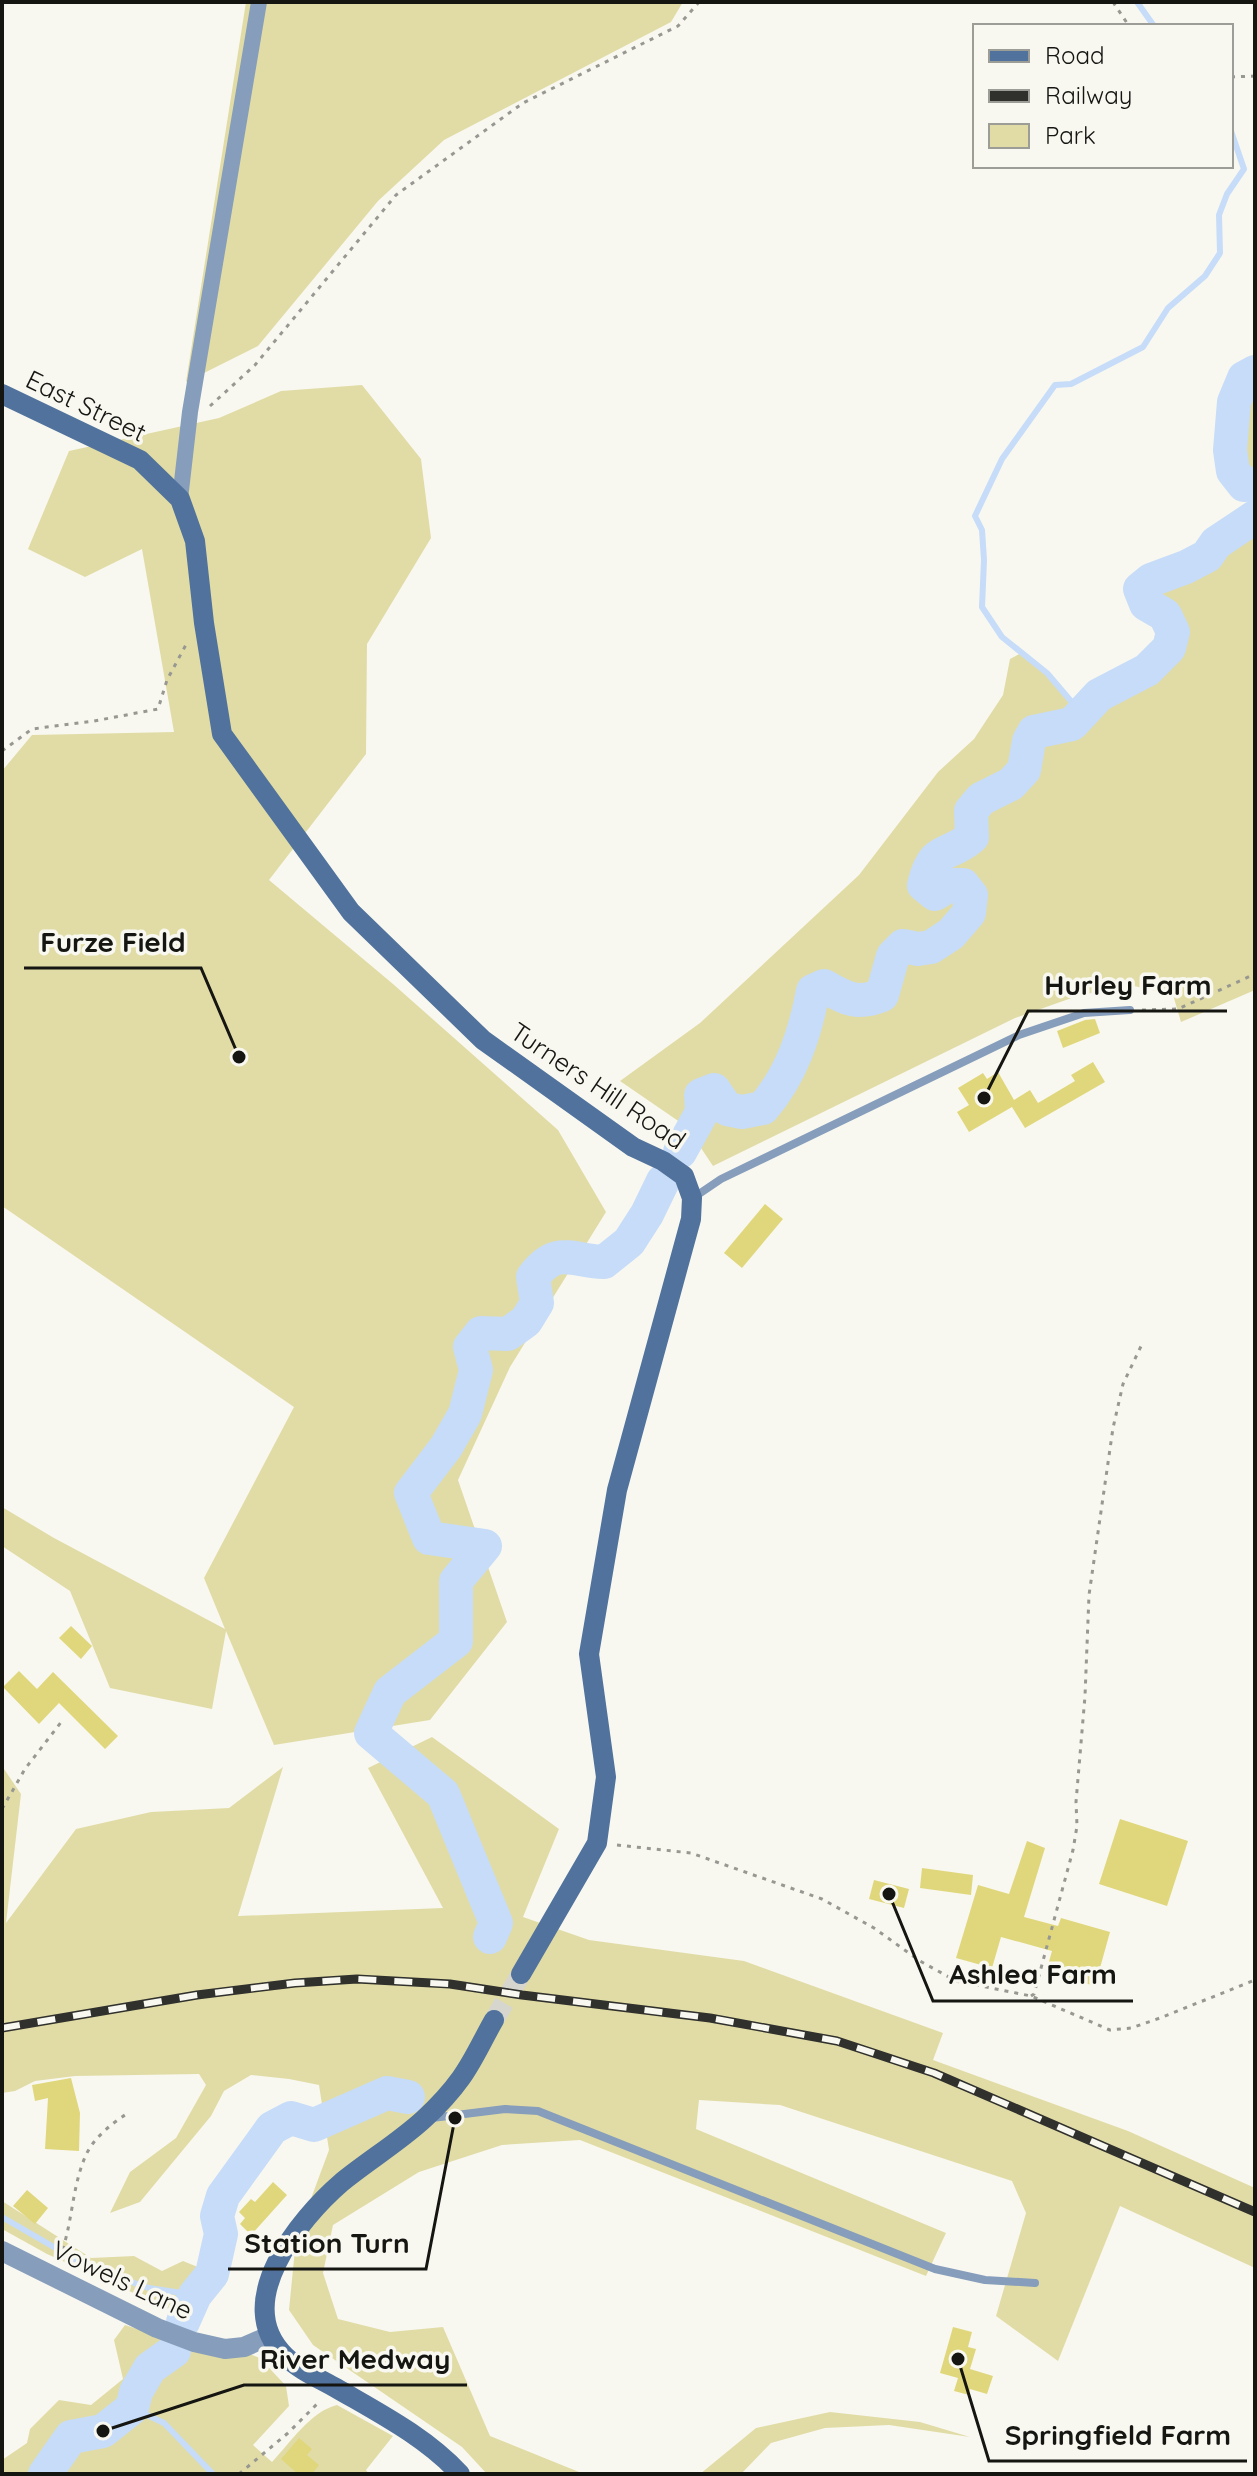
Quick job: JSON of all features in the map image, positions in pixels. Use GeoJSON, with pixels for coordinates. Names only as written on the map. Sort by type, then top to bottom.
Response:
{"type":"FeatureCollection","features":[{"type":"Feature","properties":{"kind":"main road","name":"East Street"},"geometry":{"type":"LineString","coordinates":[[2,394],[140,460],[180,499]]}},
{"type":"Feature","properties":{"kind":"main road","name":"Turners Hill Road"},"geometry":{"type":"LineString","coordinates":[[180,499],[195,541],[204,623],[222,734],[351,912],[483,1040],[633,1147],[663,1161],[684,1176],[692,1198]]}},
{"type":"Feature","properties":{"kind":"main road"},"geometry":{"type":"LineString","coordinates":[[521,1974],[597,1843],[606,1777],[589,1654],[617,1490],[691,1219],[692,1198]]}},
{"type":"Feature","properties":{"kind":"main road"},"geometry":{"type":"LineString","coordinates":[[460,2474],[407,2430],[284,2355],[269,2336],[263,2317],[263,2298],[280,2258],[308,2216],[341,2183],[423,2120],[461,2079],[494,2020]]}},
{"type":"Feature","properties":{"kind":"street"},"geometry":{"type":"LineString","coordinates":[[180,499],[190,412],[259,2]]}},
{"type":"Feature","properties":{"kind":"street","name":"Vowels Lane"},"geometry":{"type":"LineString","coordinates":[[2,2251],[157,2328],[194,2342],[225,2349],[244,2347],[269,2336]]}},
{"type":"Feature","properties":{"kind":"lane"},"geometry":{"type":"LineString","coordinates":[[692,1198],[721,1179],[1019,1035],[1084,1013],[1130,1010]]}},
{"type":"Feature","properties":{"kind":"lane"},"geometry":{"type":"LineString","coordinates":[[423,2120],[505,2109],[538,2111],[946,2272],[985,2280],[1035,2283]]}},
{"type":"Feature","properties":{"kind":"path"},"geometry":{"type":"LineString","coordinates":[[190,412],[200,415],[255,365],[396,195],[523,103],[678,26],[699,2]]}},
{"type":"Feature","properties":{"kind":"path"},"geometry":{"type":"LineString","coordinates":[[1113,2],[1128,24]]}},
{"type":"Feature","properties":{"kind":"path"},"geometry":{"type":"LineString","coordinates":[[1233,77],[1255,76]]}},
{"type":"Feature","properties":{"kind":"path"},"geometry":{"type":"LineString","coordinates":[[2,751],[32,729],[158,709],[167,680],[195,626],[204,623]]}},
{"type":"Feature","properties":{"kind":"path"},"geometry":{"type":"LineString","coordinates":[[1130,1010],[1178,1009],[1255,974]]}},
{"type":"Feature","properties":{"kind":"path"},"geometry":{"type":"LineString","coordinates":[[1031,1996],[1073,1850],[1077,1826],[1089,1595],[1113,1428],[1123,1384],[1143,1342]]}},
{"type":"Feature","properties":{"kind":"path"},"geometry":{"type":"LineString","coordinates":[[2,1809],[25,1769],[62,1721]]}},
{"type":"Feature","properties":{"kind":"path"},"geometry":{"type":"LineString","coordinates":[[597,1843],[691,1853],[822,1899],[874,1928],[920,1961],[956,1981],[1031,1996],[1110,2030],[1131,2028],[1255,1980]]}},
{"type":"Feature","properties":{"kind":"path"},"geometry":{"type":"LineString","coordinates":[[61,2255],[86,2154],[112,2124],[125,2115]]}},
{"type":"Feature","properties":{"kind":"path"},"geometry":{"type":"LineString","coordinates":[[239,2474],[288,2433],[334,2387]]}},
{"type":"Feature","properties":{"kind":"green space"},"geometry":{"type":"Polygon","coordinates":[[[246,2],[683,2],[671,22],[444,140],[378,201],[258,346],[186,382],[246,2]]]}},
{"type":"Feature","properties":{"kind":"green space"},"geometry":{"type":"Polygon","coordinates":[[[1253,372],[1255,484],[1244,485],[1230,459],[1230,431],[1240,390],[1253,372]]]}},
{"type":"Feature","properties":{"kind":"green space"},"geometry":{"type":"Polygon","coordinates":[[[362,385],[421,459],[431,538],[367,644],[366,754],[269,880],[393,984],[558,1130],[606,1212],[510,1367],[458,1480],[507,1622],[430,1720],[274,1745],[226,1631],[212,1709],[110,1688],[70,1591],[2,1546],[2,1507],[225,1629],[204,1578],[294,1407],[2,1206],[2,771],[32,735],[174,732],[142,549],[85,577],[28,549],[69,451],[219,418],[281,391],[362,385]]]}},
{"type":"Feature","properties":{"kind":"green space"},"geometry":{"type":"Polygon","coordinates":[[[1255,517],[1255,990],[1181,1022],[1173,995],[1134,986],[1080,995],[1015,1018],[713,1166],[687,1127],[620,1081],[700,1023],[859,875],[938,772],[974,739],[1003,695],[1010,659],[1021,653],[1047,673],[1082,713],[1099,695],[1147,670],[1169,648],[1173,632],[1165,616],[1146,604],[1140,589],[1151,580],[1207,556],[1216,543],[1255,517]]]}},
{"type":"Feature","properties":{"kind":"green space"},"geometry":{"type":"Polygon","coordinates":[[[432,1737],[559,1829],[523,1917],[589,1940],[744,1961],[943,2033],[933,2060],[1128,2131],[1255,2188],[1255,2268],[1120,2206],[1058,2361],[996,2316],[1026,2213],[1012,2181],[780,2105],[699,2100],[696,2129],[946,2233],[926,2276],[580,2140],[502,2145],[419,2172],[333,2225],[323,2273],[338,2319],[390,2332],[443,2327],[490,2436],[584,2474],[487,2474],[462,2447],[313,2345],[289,2310],[296,2239],[329,2150],[319,2085],[251,2075],[224,2091],[211,2116],[140,2202],[110,2213],[130,2172],[176,2138],[206,2085],[199,2074],[75,2076],[35,2081],[15,2091],[2,2093],[2,1766],[21,1794],[6,1923],[76,1829],[151,1812],[229,1808],[283,1767],[238,1916],[443,1908],[368,1768],[432,1737]]]}},
{"type":"Feature","properties":{"kind":"green space"},"geometry":{"type":"Polygon","coordinates":[[[2,2201],[91,2258],[134,2256],[162,2271],[183,2261],[210,2272],[186,2310],[180,2314],[47,2254],[2,2229],[2,2201]]]}},
{"type":"Feature","properties":{"kind":"green space"},"geometry":{"type":"Polygon","coordinates":[[[125,2325],[218,2355],[247,2353],[260,2358],[286,2386],[289,2406],[253,2445],[272,2462],[310,2421],[327,2408],[337,2405],[393,2436],[366,2470],[369,2474],[2,2474],[2,2460],[27,2443],[30,2429],[59,2400],[91,2405],[123,2379],[114,2340],[125,2325]]]}},
{"type":"Feature","properties":{"kind":"green space"},"geometry":{"type":"Polygon","coordinates":[[[830,2412],[920,2422],[970,2437],[889,2425],[825,2428],[771,2443],[741,2474],[700,2474],[756,2428],[830,2412]]]}},
{"type":"Feature","properties":{"kind":"building"},"geometry":{"type":"Polygon","coordinates":[[[1095,1019],[1100,1033],[1063,1048],[1057,1031],[1095,1019]]]}},
{"type":"Feature","properties":{"kind":"building"},"geometry":{"type":"Polygon","coordinates":[[[1093,1062],[1105,1082],[1025,1128],[1012,1107],[969,1132],[957,1112],[969,1105],[958,1088],[983,1073],[987,1079],[998,1072],[1014,1100],[1030,1090],[1038,1103],[1075,1081],[1071,1075],[1093,1062]]]}},
{"type":"Feature","properties":{"kind":"building"},"geometry":{"type":"Polygon","coordinates":[[[765,1204],[783,1219],[742,1268],[724,1253],[765,1204]]]}},
{"type":"Feature","properties":{"kind":"building"},"geometry":{"type":"Polygon","coordinates":[[[71,1626],[92,1646],[81,1659],[59,1638],[71,1626]]]}},
{"type":"Feature","properties":{"kind":"building"},"geometry":{"type":"Polygon","coordinates":[[[19,1671],[37,1689],[53,1672],[118,1736],[105,1749],[59,1703],[39,1724],[3,1687],[19,1671]]]}},
{"type":"Feature","properties":{"kind":"building"},"geometry":{"type":"Polygon","coordinates":[[[1120,1819],[1188,1841],[1167,1906],[1099,1884],[1120,1819]]]}},
{"type":"Feature","properties":{"kind":"building"},"geometry":{"type":"Polygon","coordinates":[[[1027,1841],[1045,1848],[1024,1917],[1058,1926],[1061,1918],[1110,1932],[1095,1986],[1046,1972],[1052,1951],[1001,1937],[992,1968],[956,1958],[978,1885],[1009,1894],[1027,1841]]]}},
{"type":"Feature","properties":{"kind":"building"},"geometry":{"type":"Polygon","coordinates":[[[922,1868],[973,1875],[971,1895],[920,1888],[922,1868]]]}},
{"type":"Feature","properties":{"kind":"building"},"geometry":{"type":"Polygon","coordinates":[[[874,1880],[909,1889],[904,1908],[869,1899],[874,1880]]]}},
{"type":"Feature","properties":{"kind":"building"},"geometry":{"type":"Polygon","coordinates":[[[71,2078],[80,2113],[79,2151],[45,2149],[48,2098],[35,2101],[32,2085],[71,2078]]]}},
{"type":"Feature","properties":{"kind":"building"},"geometry":{"type":"Polygon","coordinates":[[[273,2182],[287,2195],[251,2235],[240,2224],[245,2218],[239,2212],[251,2199],[255,2202],[273,2182]]]}},
{"type":"Feature","properties":{"kind":"building"},"geometry":{"type":"Polygon","coordinates":[[[27,2190],[48,2208],[35,2224],[13,2206],[27,2190]]]}},
{"type":"Feature","properties":{"kind":"building"},"geometry":{"type":"Polygon","coordinates":[[[953,2327],[972,2332],[968,2347],[976,2349],[970,2369],[993,2376],[987,2394],[970,2389],[969,2395],[954,2391],[958,2378],[940,2373],[953,2327]]]}},
{"type":"Feature","properties":{"kind":"building"},"geometry":{"type":"Polygon","coordinates":[[[299,2438],[312,2449],[307,2455],[319,2465],[312,2474],[298,2474],[281,2459],[299,2438]]]}},
{"type":"Feature","properties":{"kind":"waterway"},"geometry":{"type":"LineString","coordinates":[[1137,2],[1153,24]]}},
{"type":"Feature","properties":{"kind":"waterway"},"geometry":{"type":"LineString","coordinates":[[1082,714],[1047,673],[1002,637],[982,607],[982,530],[975,516],[1002,459],[1055,385],[1071,384],[1143,347],[1168,308],[1205,276],[1220,253],[1219,215],[1227,194],[1244,169],[1233,137]]}},
{"type":"Feature","properties":{"kind":"waterway"},"geometry":{"type":"LineString","coordinates":[[1255,372],[1244,378],[1234,402],[1230,450],[1233,471],[1244,485],[1255,484]]}},
{"type":"Feature","properties":{"kind":"waterway"},"geometry":{"type":"LineString","coordinates":[[680,1152],[702,1112],[701,1095],[714,1090],[727,1109],[742,1112],[763,1108],[782,1081],[796,1053],[813,991],[824,986],[859,1000],[882,995],[893,956],[903,946],[918,949],[931,947],[951,934],[969,913],[971,895],[963,885],[950,885],[935,894],[924,885],[932,863],[972,837],[971,811],[981,799],[1011,784],[1024,770],[1029,741],[1034,732],[1072,724],[1099,695],[1147,670],[1169,648],[1173,632],[1165,615],[1146,604],[1140,589],[1151,580],[1207,556],[1216,543],[1255,517]]}},
{"type":"Feature","properties":{"kind":"waterway"},"geometry":{"type":"LineString","coordinates":[[490,1937],[496,1923],[443,1794],[371,1733],[390,1692],[456,1641],[456,1581],[485,1546],[429,1538],[411,1493],[446,1447],[465,1414],[476,1370],[470,1347],[481,1333],[508,1334],[526,1321],[537,1303],[533,1277],[550,1261],[566,1257],[604,1262],[629,1242],[663,1181]]}},
{"type":"Feature","properties":{"kind":"waterway"},"geometry":{"type":"LineString","coordinates":[[183,2322],[195,2295],[212,2274],[221,2234],[217,2216],[223,2196],[272,2128],[291,2118],[314,2125],[387,2093],[408,2097]]}},
{"type":"Feature","properties":{"kind":"waterway"},"geometry":{"type":"LineString","coordinates":[[2,2217],[90,2268],[149,2288],[195,2295]]}},
{"type":"Feature","properties":{"kind":"waterway"},"geometry":{"type":"LineString","coordinates":[[45,2474],[71,2437],[103,2431],[132,2408],[136,2392],[150,2368],[174,2351]]}},
{"type":"Feature","properties":{"kind":"waterway"},"geometry":{"type":"LineString","coordinates":[[132,2408],[164,2423],[213,2474]]}},
{"type":"Feature","properties":{"kind":"tunnel"},"geometry":{"type":"LineString","coordinates":[[494,2020],[521,1974]]}},
{"type":"Feature","properties":{"kind":"railway"},"geometry":{"type":"LineString","coordinates":[[2,2028],[197,1995],[357,1979],[450,1984],[710,2018],[837,2041],[934,2073],[1255,2212]]}},
{"type":"Feature","properties":{"kind":"place","name":"Furze Field"},"geometry":{"type":"Point","coordinates":[239,1057]}},
{"type":"Feature","properties":{"kind":"place","name":"Hurley Farm"},"geometry":{"type":"Point","coordinates":[984,1098]}},
{"type":"Feature","properties":{"kind":"place","name":"Ashlea Farm"},"geometry":{"type":"Point","coordinates":[889,1894]}},
{"type":"Feature","properties":{"kind":"place","name":"Station Turn"},"geometry":{"type":"Point","coordinates":[455,2118]}},
{"type":"Feature","properties":{"kind":"place","name":"Springfield Farm"},"geometry":{"type":"Point","coordinates":[958,2359]}},
{"type":"Feature","properties":{"kind":"place","name":"River Medway"},"geometry":{"type":"Point","coordinates":[103,2431]}}]}
